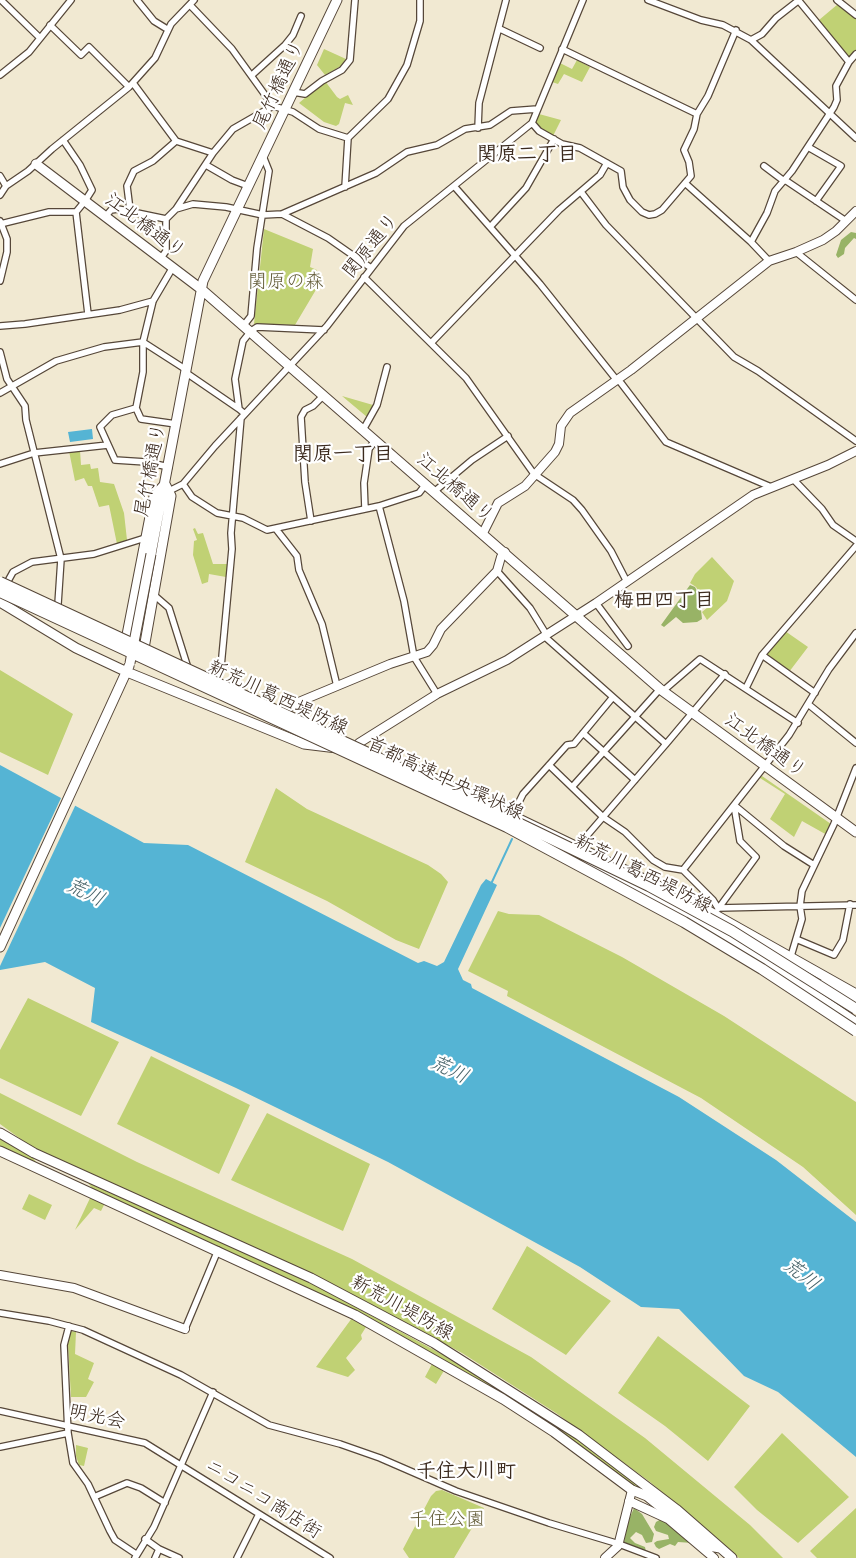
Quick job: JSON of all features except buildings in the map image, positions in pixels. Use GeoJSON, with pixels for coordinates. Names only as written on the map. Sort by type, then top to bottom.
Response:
{"type":"FeatureCollection","features":[{"type":"Feature","properties":{"kind":"highway","name":"首都高速中央環状線"},"geometry":{"type":"LineString","coordinates":[[3,580],[592,858],[691,908],[807,976],[856,1009]]}},
{"type":"Feature","properties":{"kind":"highway","name":"首都高速中央環状線"},"geometry":{"type":"LineString","coordinates":[[0,592],[507,827],[684,922],[769,974],[856,1031]]}},
{"type":"Feature","properties":{"kind":"highway"},"geometry":{"type":"LineString","coordinates":[[684,922],[755,958],[856,1023]]}},
{"type":"Feature","properties":{"kind":"highway"},"geometry":{"type":"LineString","coordinates":[[807,976],[856,1002]]}},
{"type":"Feature","properties":{"kind":"main road","name":"尾竹橋通り"},"geometry":{"type":"LineString","coordinates":[[0,948],[129,667],[166,489],[185,371],[201,289],[337,0]]}},
{"type":"Feature","properties":{"kind":"main road","name":"江北橋通り"},"geometry":{"type":"LineString","coordinates":[[36,164],[201,289],[505,552],[661,690],[856,832]]}},
{"type":"Feature","properties":{"kind":"main road"},"geometry":{"type":"LineString","coordinates":[[126,641],[154,496],[166,489],[171,496],[144,649]]}},
{"type":"Feature","properties":{"kind":"main road","name":"新荒川葛西堤防線"},"geometry":{"type":"LineString","coordinates":[[3,580],[58,604],[126,641]]}},
{"type":"Feature","properties":{"kind":"main road","name":"新荒川葛西堤防線"},"geometry":{"type":"LineString","coordinates":[[0,587],[144,649],[509,824],[708,926],[772,962],[856,1015]]}},
{"type":"Feature","properties":{"kind":"main road"},"geometry":{"type":"LineString","coordinates":[[0,602],[76,648],[129,667],[304,744],[326,748],[346,747],[359,743]]}},
{"type":"Feature","properties":{"kind":"main road","name":"新荒川葛西堤防線"},"geometry":{"type":"LineString","coordinates":[[144,649],[188,665],[359,743],[716,911],[856,994]]}},
{"type":"Feature","properties":{"kind":"main road","name":"新荒川堤防線"},"geometry":{"type":"LineString","coordinates":[[0,1133],[34,1153],[310,1278],[434,1343],[579,1435],[670,1504],[732,1558]]}},
{"type":"Feature","properties":{"kind":"main road","name":"新荒川堤防線"},"geometry":{"type":"LineString","coordinates":[[0,1151],[319,1296],[461,1374],[554,1432],[632,1490],[647,1496],[709,1546],[720,1548]]}},
{"type":"Feature","properties":{"kind":"main road","name":"新荒川堤防線"},"geometry":{"type":"LineString","coordinates":[[34,1153],[41,1163],[81,1182],[89,1192]]}},
{"type":"Feature","properties":{"kind":"street"},"geometry":{"type":"LineString","coordinates":[[1,0],[40,38]]}},
{"type":"Feature","properties":{"kind":"street"},"geometry":{"type":"LineString","coordinates":[[0,75],[23,59],[70,0]]}},
{"type":"Feature","properties":{"kind":"street"},"geometry":{"type":"LineString","coordinates":[[137,0],[154,21],[167,30]]}},
{"type":"Feature","properties":{"kind":"street"},"geometry":{"type":"LineString","coordinates":[[293,92],[305,94],[322,81],[342,70],[350,60],[355,0]]}},
{"type":"Feature","properties":{"kind":"street"},"geometry":{"type":"LineString","coordinates":[[345,187],[348,138],[388,99],[408,65],[420,21],[420,0]]}},
{"type":"Feature","properties":{"kind":"street"},"geometry":{"type":"LineString","coordinates":[[478,128],[479,103],[500,29],[506,0]]}},
{"type":"Feature","properties":{"kind":"street"},"geometry":{"type":"LineString","coordinates":[[583,0],[532,123],[538,132],[580,148],[621,171],[623,187],[630,200],[642,212],[649,215],[662,210],[691,176],[691,170],[684,150],[694,129],[697,114],[708,96],[736,30]]}},
{"type":"Feature","properties":{"kind":"street"},"geometry":{"type":"LineString","coordinates":[[648,0],[736,30],[751,40],[856,138]]}},
{"type":"Feature","properties":{"kind":"street"},"geometry":{"type":"LineString","coordinates":[[751,40],[762,34],[776,18],[799,0],[849,62]]}},
{"type":"Feature","properties":{"kind":"street"},"geometry":{"type":"LineString","coordinates":[[838,0],[856,14]]}},
{"type":"Feature","properties":{"kind":"street"},"geometry":{"type":"LineString","coordinates":[[0,194],[6,186],[36,164],[131,85],[155,58],[167,30],[192,2],[252,75],[273,106],[285,109],[319,129],[348,138]]}},
{"type":"Feature","properties":{"kind":"street"},"geometry":{"type":"LineString","coordinates":[[252,75],[285,45],[293,35],[301,16]]}},
{"type":"Feature","properties":{"kind":"street"},"geometry":{"type":"LineString","coordinates":[[50,25],[81,55],[89,47],[131,85],[176,141],[213,153]]}},
{"type":"Feature","properties":{"kind":"street"},"geometry":{"type":"LineString","coordinates":[[500,29],[540,48]]}},
{"type":"Feature","properties":{"kind":"street"},"geometry":{"type":"LineString","coordinates":[[562,49],[697,114]]}},
{"type":"Feature","properties":{"kind":"street"},"geometry":{"type":"LineString","coordinates":[[751,242],[767,213],[775,192],[830,114],[837,100],[836,86],[849,62],[856,54]]}},
{"type":"Feature","properties":{"kind":"street"},"geometry":{"type":"LineString","coordinates":[[161,258],[166,251],[166,219],[176,209],[213,153],[233,129],[273,106]]}},
{"type":"Feature","properties":{"kind":"street"},"geometry":{"type":"LineString","coordinates":[[176,209],[193,204],[263,215],[282,214],[376,173],[407,152],[437,145],[465,129],[490,125],[511,111],[537,109]]}},
{"type":"Feature","properties":{"kind":"street","name":"関原通り"},"geometry":{"type":"LineString","coordinates":[[183,484],[243,416],[324,330],[404,226],[532,123]]}},
{"type":"Feature","properties":{"kind":"street"},"geometry":{"type":"LineString","coordinates":[[490,227],[526,188],[554,139]]}},
{"type":"Feature","properties":{"kind":"street"},"geometry":{"type":"LineString","coordinates":[[63,140],[80,165],[92,190],[76,212],[88,314]]}},
{"type":"Feature","properties":{"kind":"street"},"geometry":{"type":"LineString","coordinates":[[130,210],[127,186],[134,171],[153,161],[176,141]]}},
{"type":"Feature","properties":{"kind":"street"},"geometry":{"type":"LineString","coordinates":[[808,147],[841,166],[816,201]]}},
{"type":"Feature","properties":{"kind":"street"},"geometry":{"type":"LineString","coordinates":[[217,679],[221,667],[232,549],[231,533],[243,416],[239,409],[235,379],[251,316],[257,248],[269,171],[263,156]]}},
{"type":"Feature","properties":{"kind":"street"},"geometry":{"type":"LineString","coordinates":[[432,342],[514,256],[600,176],[607,163]]}},
{"type":"Feature","properties":{"kind":"street"},"geometry":{"type":"LineString","coordinates":[[206,165],[232,180],[248,186]]}},
{"type":"Feature","properties":{"kind":"street"},"geometry":{"type":"LineString","coordinates":[[764,166],[846,221]]}},
{"type":"Feature","properties":{"kind":"street"},"geometry":{"type":"LineString","coordinates":[[0,176],[6,186]]}},
{"type":"Feature","properties":{"kind":"street"},"geometry":{"type":"LineString","coordinates":[[685,183],[751,242],[768,261]]}},
{"type":"Feature","properties":{"kind":"street"},"geometry":{"type":"LineString","coordinates":[[454,186],[618,380],[666,442],[771,487]]}},
{"type":"Feature","properties":{"kind":"street"},"geometry":{"type":"LineString","coordinates":[[581,192],[606,225],[734,357],[758,371],[856,441]]}},
{"type":"Feature","properties":{"kind":"street"},"geometry":{"type":"LineString","coordinates":[[105,216],[111,210],[130,210],[166,219]]}},
{"type":"Feature","properties":{"kind":"street"},"geometry":{"type":"LineString","coordinates":[[483,533],[498,503],[525,486],[555,452],[566,417],[618,380],[768,261],[796,252],[822,240],[856,211]]}},
{"type":"Feature","properties":{"kind":"street"},"geometry":{"type":"LineString","coordinates":[[0,280],[7,252],[7,239],[0,223],[49,212],[76,212]]}},
{"type":"Feature","properties":{"kind":"street"},"geometry":{"type":"LineString","coordinates":[[282,214],[328,238],[371,268]]}},
{"type":"Feature","properties":{"kind":"street"},"geometry":{"type":"LineString","coordinates":[[796,252],[856,300]]}},
{"type":"Feature","properties":{"kind":"street"},"geometry":{"type":"LineString","coordinates":[[173,267],[153,302],[143,342],[143,372],[136,408],[141,419],[176,424]]}},
{"type":"Feature","properties":{"kind":"street"},"geometry":{"type":"LineString","coordinates":[[364,277],[432,342],[466,378],[534,474],[573,500],[582,510],[611,551],[627,582]]}},
{"type":"Feature","properties":{"kind":"street"},"geometry":{"type":"LineString","coordinates":[[0,326],[25,324],[153,302]]}},
{"type":"Feature","properties":{"kind":"street"},"geometry":{"type":"LineString","coordinates":[[247,328],[324,330]]}},
{"type":"Feature","properties":{"kind":"street"},"geometry":{"type":"LineString","coordinates":[[0,393],[56,362],[104,348],[143,342],[239,409]]}},
{"type":"Feature","properties":{"kind":"street"},"geometry":{"type":"LineString","coordinates":[[0,352],[11,387],[25,406],[34,453],[60,559],[58,604]]}},
{"type":"Feature","properties":{"kind":"street"},"geometry":{"type":"LineString","coordinates":[[363,430],[378,405],[387,367]]}},
{"type":"Feature","properties":{"kind":"street"},"geometry":{"type":"LineString","coordinates":[[311,521],[305,482],[301,417],[305,410],[313,406],[324,396]]}},
{"type":"Feature","properties":{"kind":"street"},"geometry":{"type":"LineString","coordinates":[[136,408],[112,414],[100,427],[115,460],[146,462],[169,467]]}},
{"type":"Feature","properties":{"kind":"street"},"geometry":{"type":"LineString","coordinates":[[435,491],[472,460],[508,436]]}},
{"type":"Feature","properties":{"kind":"street"},"geometry":{"type":"LineString","coordinates":[[365,509],[364,483],[369,449],[375,440]]}},
{"type":"Feature","properties":{"kind":"street"},"geometry":{"type":"LineString","coordinates":[[0,464],[34,453],[108,445]]}},
{"type":"Feature","properties":{"kind":"street"},"geometry":{"type":"LineString","coordinates":[[359,743],[437,694],[485,672],[545,635],[627,582],[747,499],[771,487],[828,465],[856,451]]}},
{"type":"Feature","properties":{"kind":"street"},"geometry":{"type":"LineString","coordinates":[[793,479],[822,509],[833,525],[856,542]]}},
{"type":"Feature","properties":{"kind":"street"},"geometry":{"type":"LineString","coordinates":[[166,489],[183,484],[192,497],[217,513],[250,521],[267,530],[379,506],[419,493],[426,484]]}},
{"type":"Feature","properties":{"kind":"street"},"geometry":{"type":"LineString","coordinates":[[379,506],[404,600],[414,657],[437,694]]}},
{"type":"Feature","properties":{"kind":"street"},"geometry":{"type":"LineString","coordinates":[[276,529],[297,556],[299,570],[322,624],[337,686]]}},
{"type":"Feature","properties":{"kind":"street"},"geometry":{"type":"LineString","coordinates":[[3,580],[20,567],[32,562],[94,554],[145,538]]}},
{"type":"Feature","properties":{"kind":"street"},"geometry":{"type":"LineString","coordinates":[[746,688],[762,655],[856,546]]}},
{"type":"Feature","properties":{"kind":"street"},"geometry":{"type":"LineString","coordinates":[[284,710],[390,664],[427,652],[434,645],[441,628],[497,571],[500,557],[505,552]]}},
{"type":"Feature","properties":{"kind":"street"},"geometry":{"type":"LineString","coordinates":[[497,571],[530,608],[545,635],[666,744]]}},
{"type":"Feature","properties":{"kind":"street"},"geometry":{"type":"LineString","coordinates":[[154,595],[168,608],[188,665]]}},
{"type":"Feature","properties":{"kind":"street"},"geometry":{"type":"LineString","coordinates":[[596,602],[628,646]]}},
{"type":"Feature","properties":{"kind":"street"},"geometry":{"type":"LineString","coordinates":[[683,870],[798,723],[829,669],[856,633]]}},
{"type":"Feature","properties":{"kind":"street"},"geometry":{"type":"LineString","coordinates":[[762,655],[815,693]]}},
{"type":"Feature","properties":{"kind":"street"},"geometry":{"type":"LineString","coordinates":[[573,786],[634,716],[661,690],[700,659],[798,723]]}},
{"type":"Feature","properties":{"kind":"street"},"geometry":{"type":"LineString","coordinates":[[578,846],[725,674]]}},
{"type":"Feature","properties":{"kind":"street"},"geometry":{"type":"LineString","coordinates":[[513,814],[523,794],[567,746],[574,744],[613,697]]}},
{"type":"Feature","properties":{"kind":"street"},"geometry":{"type":"LineString","coordinates":[[808,704],[856,743]]}},
{"type":"Feature","properties":{"kind":"street"},"geometry":{"type":"LineString","coordinates":[[583,733],[635,780]]}},
{"type":"Feature","properties":{"kind":"street"},"geometry":{"type":"LineString","coordinates":[[549,766],[573,786],[603,817],[625,832],[653,860],[666,867],[683,870],[713,900],[716,911]]}},
{"type":"Feature","properties":{"kind":"street"},"geometry":{"type":"LineString","coordinates":[[791,956],[802,919],[800,906],[804,886],[836,818],[856,768]]}},
{"type":"Feature","properties":{"kind":"street"},"geometry":{"type":"LineString","coordinates":[[734,805],[784,846],[814,865]]}},
{"type":"Feature","properties":{"kind":"street"},"geometry":{"type":"LineString","coordinates":[[708,926],[716,911],[756,857],[740,841],[734,805]]}},
{"type":"Feature","properties":{"kind":"street"},"geometry":{"type":"LineString","coordinates":[[716,911],[853,904],[843,940],[834,955],[796,939]]}},
{"type":"Feature","properties":{"kind":"street"},"geometry":{"type":"LineString","coordinates":[[0,1275],[74,1288],[185,1329],[218,1250]]}},
{"type":"Feature","properties":{"kind":"street"},"geometry":{"type":"LineString","coordinates":[[0,1313],[69,1326],[116,1344],[213,1392],[269,1425],[340,1444],[380,1458],[456,1492],[556,1526],[619,1544],[656,1558]]}},
{"type":"Feature","properties":{"kind":"street"},"geometry":{"type":"LineString","coordinates":[[69,1326],[64,1345],[68,1429],[73,1463],[94,1497],[115,1540],[135,1556],[165,1503],[213,1392]]}},
{"type":"Feature","properties":{"kind":"street","name":"明光会"},"geometry":{"type":"LineString","coordinates":[[0,1411],[68,1429],[145,1444],[181,1466]]}},
{"type":"Feature","properties":{"kind":"street"},"geometry":{"type":"LineString","coordinates":[[0,1448],[68,1429]]}},
{"type":"Feature","properties":{"kind":"street","name":"ニコニコ商店街"},"geometry":{"type":"LineString","coordinates":[[181,1466],[330,1558]]}},
{"type":"Feature","properties":{"kind":"street"},"geometry":{"type":"LineString","coordinates":[[94,1497],[127,1483],[141,1488],[165,1503]]}},
{"type":"Feature","properties":{"kind":"street"},"geometry":{"type":"LineString","coordinates":[[605,1558],[619,1544],[632,1490]]}},
{"type":"Feature","properties":{"kind":"street"},"geometry":{"type":"LineString","coordinates":[[642,1506],[638,1501],[639,1498],[647,1496]]}},
{"type":"Feature","properties":{"kind":"street"},"geometry":{"type":"LineString","coordinates":[[629,1501],[668,1518],[714,1558]]}},
{"type":"Feature","properties":{"kind":"street"},"geometry":{"type":"LineString","coordinates":[[237,1558],[259,1514]]}},
{"type":"Feature","properties":{"kind":"street"},"geometry":{"type":"LineString","coordinates":[[145,1540],[179,1558]]}},
{"type":"Feature","properties":{"kind":"street"},"geometry":{"type":"LineString","coordinates":[[155,1558],[159,1549]]}},
{"type":"Feature","properties":{"kind":"green space"},"geometry":{"type":"Polygon","coordinates":[[[838,4],[856,19],[856,50],[850,56],[848,56],[819,20],[838,4]]]}},
{"type":"Feature","properties":{"kind":"green space"},"geometry":{"type":"Polygon","coordinates":[[[324,49],[346,59],[341,66],[325,75],[317,65],[324,49]]]}},
{"type":"Feature","properties":{"kind":"green space"},"geometry":{"type":"Polygon","coordinates":[[[577,60],[590,67],[582,82],[564,74],[558,84],[552,82],[560,63],[572,69],[577,60]]]}},
{"type":"Feature","properties":{"kind":"green space"},"geometry":{"type":"Polygon","coordinates":[[[325,81],[340,99],[348,95],[353,105],[345,103],[339,124],[336,126],[324,122],[299,103],[325,81]]]}},
{"type":"Feature","properties":{"kind":"green space"},"geometry":{"type":"Polygon","coordinates":[[[539,114],[561,120],[553,136],[537,126],[536,122],[539,114]]]}},
{"type":"Feature","properties":{"kind":"green space","name":"関原の森"},"geometry":{"type":"Polygon","coordinates":[[[264,229],[313,249],[310,267],[317,270],[314,285],[317,288],[295,325],[254,324],[264,229]]]}},
{"type":"Feature","properties":{"kind":"green space"},"geometry":{"type":"Polygon","coordinates":[[[851,232],[856,233],[856,239],[854,238],[845,248],[844,254],[838,258],[836,255],[841,240],[851,232]]]}},
{"type":"Feature","properties":{"kind":"green space"},"geometry":{"type":"Polygon","coordinates":[[[342,396],[373,405],[367,417],[342,396]]]}},
{"type":"Feature","properties":{"kind":"green space"},"geometry":{"type":"Polygon","coordinates":[[[80,450],[81,465],[90,464],[91,469],[98,468],[100,482],[114,484],[124,513],[127,540],[117,544],[109,505],[99,507],[92,486],[88,486],[84,478],[75,481],[69,451],[80,450]]]}},
{"type":"Feature","properties":{"kind":"green space"},"geometry":{"type":"Polygon","coordinates":[[[195,528],[198,534],[203,533],[213,564],[228,564],[226,577],[209,574],[208,582],[202,584],[193,555],[194,541],[197,540],[193,529],[195,528]]]}},
{"type":"Feature","properties":{"kind":"green space"},"geometry":{"type":"Polygon","coordinates":[[[712,557],[734,581],[727,601],[707,620],[702,612],[708,607],[696,587],[690,583],[695,574],[712,557]]]}},
{"type":"Feature","properties":{"kind":"green space"},"geometry":{"type":"Polygon","coordinates":[[[690,585],[695,587],[702,601],[702,619],[697,622],[683,623],[676,617],[664,627],[661,625],[690,585]]]}},
{"type":"Feature","properties":{"kind":"green space"},"geometry":{"type":"Polygon","coordinates":[[[785,631],[808,647],[789,672],[766,655],[785,631]]]}},
{"type":"Feature","properties":{"kind":"green space"},"geometry":{"type":"Polygon","coordinates":[[[0,670],[73,714],[48,775],[0,752],[0,670]]]}},
{"type":"Feature","properties":{"kind":"green space"},"geometry":{"type":"Polygon","coordinates":[[[762,776],[831,824],[827,835],[802,821],[794,837],[770,819],[785,794],[760,778],[762,776]]]}},
{"type":"Feature","properties":{"kind":"green space"},"geometry":{"type":"Polygon","coordinates":[[[276,788],[307,809],[428,865],[441,874],[448,882],[419,949],[396,940],[327,901],[245,862],[276,788]]]}},
{"type":"Feature","properties":{"kind":"green space"},"geometry":{"type":"Polygon","coordinates":[[[498,911],[509,914],[539,915],[622,957],[724,1016],[856,1102],[856,1215],[803,1167],[701,1098],[507,996],[508,991],[468,971],[498,911]]]}},
{"type":"Feature","properties":{"kind":"green space"},"geometry":{"type":"Polygon","coordinates":[[[28,998],[119,1042],[81,1116],[0,1078],[0,1050],[28,998]]]}},
{"type":"Feature","properties":{"kind":"green space"},"geometry":{"type":"Polygon","coordinates":[[[151,1056],[250,1105],[219,1174],[117,1124],[151,1056]]]}},
{"type":"Feature","properties":{"kind":"green space"},"geometry":{"type":"Polygon","coordinates":[[[0,1093],[137,1162],[352,1259],[531,1357],[645,1438],[750,1525],[783,1558],[739,1558],[650,1482],[556,1413],[462,1353],[367,1302],[33,1148],[0,1124],[0,1093]]]}},
{"type":"Feature","properties":{"kind":"green space"},"geometry":{"type":"Polygon","coordinates":[[[267,1113],[370,1164],[343,1231],[231,1180],[267,1113]]]}},
{"type":"Feature","properties":{"kind":"green space"},"geometry":{"type":"Polygon","coordinates":[[[0,1139],[32,1157],[37,1163],[0,1147],[0,1139]]]}},
{"type":"Feature","properties":{"kind":"green space"},"geometry":{"type":"Polygon","coordinates":[[[88,1183],[306,1280],[478,1374],[570,1433],[644,1488],[711,1543],[611,1470],[339,1303],[93,1189],[88,1183]]]}},
{"type":"Feature","properties":{"kind":"green space"},"geometry":{"type":"Polygon","coordinates":[[[29,1194],[52,1205],[45,1220],[22,1209],[29,1194]]]}},
{"type":"Feature","properties":{"kind":"green space"},"geometry":{"type":"Polygon","coordinates":[[[91,1196],[105,1203],[101,1211],[94,1208],[75,1230],[91,1196]]]}},
{"type":"Feature","properties":{"kind":"green space"},"geometry":{"type":"Polygon","coordinates":[[[527,1246],[611,1301],[566,1355],[492,1309],[527,1246]]]}},
{"type":"Feature","properties":{"kind":"green space"},"geometry":{"type":"Polygon","coordinates":[[[352,1318],[366,1327],[361,1335],[362,1339],[346,1358],[355,1370],[348,1377],[316,1367],[352,1318]]]}},
{"type":"Feature","properties":{"kind":"green space"},"geometry":{"type":"Polygon","coordinates":[[[71,1331],[76,1332],[75,1354],[94,1363],[88,1379],[94,1382],[86,1397],[71,1397],[68,1344],[71,1331]]]}},
{"type":"Feature","properties":{"kind":"green space"},"geometry":{"type":"Polygon","coordinates":[[[658,1336],[750,1406],[708,1461],[665,1426],[618,1393],[658,1336]]]}},
{"type":"Feature","properties":{"kind":"green space"},"geometry":{"type":"Polygon","coordinates":[[[433,1362],[445,1369],[436,1384],[425,1377],[433,1362]]]}},
{"type":"Feature","properties":{"kind":"green space"},"geometry":{"type":"Polygon","coordinates":[[[782,1433],[849,1497],[798,1543],[757,1510],[734,1487],[782,1433]]]}},
{"type":"Feature","properties":{"kind":"green space"},"geometry":{"type":"Polygon","coordinates":[[[76,1445],[88,1448],[84,1466],[79,1465],[76,1456],[76,1445]]]}},
{"type":"Feature","properties":{"kind":"green space","name":"千住公園"},"geometry":{"type":"Polygon","coordinates":[[[442,1490],[484,1508],[454,1558],[409,1558],[403,1549],[431,1496],[436,1491],[442,1490]]]}},
{"type":"Feature","properties":{"kind":"green space"},"geometry":{"type":"Polygon","coordinates":[[[634,1508],[642,1514],[654,1534],[652,1542],[646,1543],[642,1535],[636,1532],[630,1538],[635,1543],[645,1547],[646,1552],[624,1542],[627,1524],[634,1508]]]}},
{"type":"Feature","properties":{"kind":"green space"},"geometry":{"type":"Polygon","coordinates":[[[856,1508],[856,1558],[817,1558],[810,1551],[856,1508]]]}},
{"type":"Feature","properties":{"kind":"green space"},"geometry":{"type":"Polygon","coordinates":[[[663,1518],[693,1543],[678,1542],[675,1546],[670,1544],[659,1549],[656,1547],[654,1543],[657,1541],[669,1539],[668,1535],[656,1531],[654,1527],[656,1522],[663,1518]]]}},
{"type":"Feature","properties":{"kind":"water"},"geometry":{"type":"Polygon","coordinates":[[[92,429],[93,439],[70,442],[68,432],[92,429]]]}},
{"type":"Feature","properties":{"kind":"water","name":"荒川"},"geometry":{"type":"Polygon","coordinates":[[[0,765],[144,843],[188,845],[418,963],[424,961],[437,966],[444,962],[481,885],[486,879],[497,885],[458,969],[463,980],[471,984],[472,988],[679,1097],[776,1160],[856,1222],[856,1457],[778,1392],[744,1376],[679,1309],[641,1307],[580,1267],[388,1162],[236,1088],[91,1022],[95,988],[45,962],[0,970],[0,765]]]}},
{"type":"Feature","properties":{"kind":"pier"},"geometry":{"type":"Polygon","coordinates":[[[62,796],[76,804],[0,966],[0,928],[62,796]]]}},
{"type":"Feature","properties":{"kind":"waterway"},"geometry":{"type":"LineString","coordinates":[[491,884],[512,839]]}},
{"type":"Feature","properties":{"kind":"district","name":"関原二丁目"},"geometry":{"type":"Point","coordinates":[527,155]}},
{"type":"Feature","properties":{"kind":"district","name":"関原一丁目"},"geometry":{"type":"Point","coordinates":[343,455]}},
{"type":"Feature","properties":{"kind":"district","name":"梅田四丁目"},"geometry":{"type":"Point","coordinates":[664,601]}},
{"type":"Feature","properties":{"kind":"district","name":"千住大川町"},"geometry":{"type":"Point","coordinates":[466,1472]}}]}
